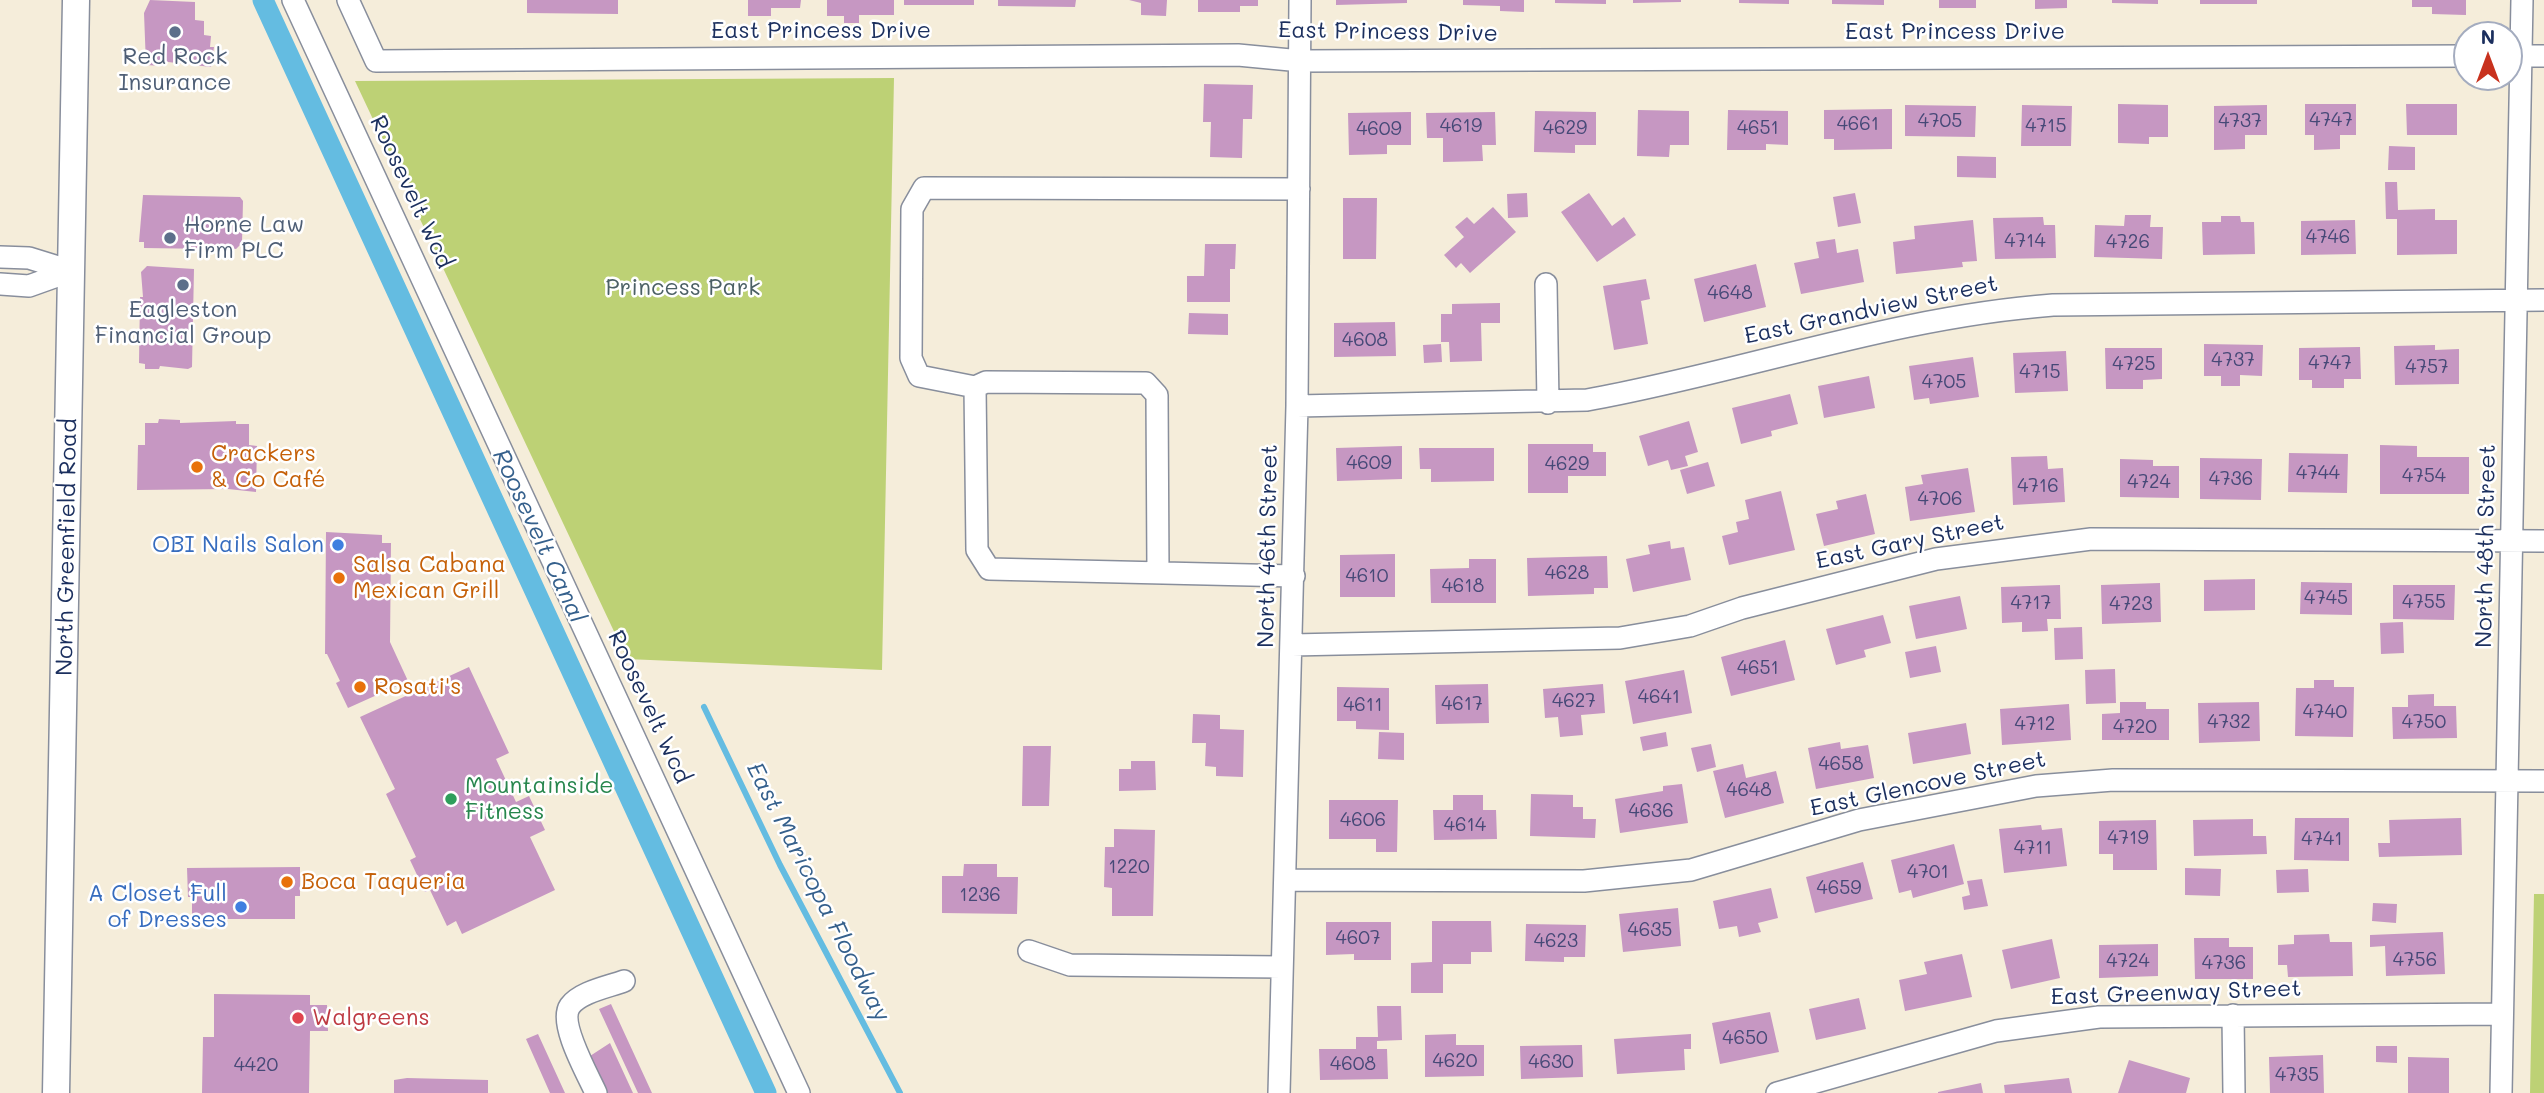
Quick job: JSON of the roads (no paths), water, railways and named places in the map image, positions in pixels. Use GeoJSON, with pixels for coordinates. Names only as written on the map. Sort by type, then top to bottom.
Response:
{"type":"FeatureCollection","features":[{"type":"Feature","properties":{"kind":"main road","name":"North Greenfield Road"},"geometry":{"type":"LineString","coordinates":[[56,1093],[76,0]]}},
{"type":"Feature","properties":{"kind":"street","name":"Roosevelt Wcd"},"geometry":{"type":"LineString","coordinates":[[293,0],[799,1093]]}},
{"type":"Feature","properties":{"kind":"street","name":"East Princess Drive"},"geometry":{"type":"LineString","coordinates":[[348,0],[376,61],[1238,55],[1301,61],[2453,56]]}},
{"type":"Feature","properties":{"kind":"street","name":"North 46th Street"},"geometry":{"type":"LineString","coordinates":[[1279,1093],[1294,576],[1300,0]]}},
{"type":"Feature","properties":{"kind":"street","name":"North 48th Street"},"geometry":{"type":"LineString","coordinates":[[2519,21],[2522,0]]}},
{"type":"Feature","properties":{"kind":"street"},"geometry":{"type":"LineString","coordinates":[[2523,56],[2544,56]]}},
{"type":"Feature","properties":{"kind":"street","name":"North 48th Street"},"geometry":{"type":"LineString","coordinates":[[2501,1093],[2509,781],[2515,91]]}},
{"type":"Feature","properties":{"kind":"street"},"geometry":{"type":"LineString","coordinates":[[1158,573],[1157,395],[1146,383],[986,382],[975,387],[919,376],[911,358],[912,209],[923,188],[1299,189]]}},
{"type":"Feature","properties":{"kind":"street"},"geometry":{"type":"LineString","coordinates":[[0,257],[30,258],[71,271]]}},
{"type":"Feature","properties":{"kind":"street"},"geometry":{"type":"LineString","coordinates":[[0,285],[29,286],[71,271]]}},
{"type":"Feature","properties":{"kind":"street"},"geometry":{"type":"LineString","coordinates":[[1546,284],[1548,403]]}},
{"type":"Feature","properties":{"kind":"street","name":"East Grandview Street"},"geometry":{"type":"LineString","coordinates":[[1297,407],[1548,403],[1634,392],[1809,346],[2000,309],[2053,305],[2544,300]]}},
{"type":"Feature","properties":{"kind":"street"},"geometry":{"type":"LineString","coordinates":[[975,387],[977,550],[989,569],[1294,576]]}},
{"type":"Feature","properties":{"kind":"street","name":"East Gary Street"},"geometry":{"type":"LineString","coordinates":[[1292,645],[1620,638],[1690,626],[1742,608],[1936,559],[2091,539],[2544,541]]}},
{"type":"Feature","properties":{"kind":"street","name":"East Glencove Street"},"geometry":{"type":"LineString","coordinates":[[1286,880],[1584,881],[1691,870],[1858,820],[2036,786],[2113,780],[2544,781]]}},
{"type":"Feature","properties":{"kind":"street"},"geometry":{"type":"LineString","coordinates":[[1030,951],[1070,965],[1282,967]]}},
{"type":"Feature","properties":{"kind":"street"},"geometry":{"type":"LineString","coordinates":[[596,1093],[569,1032],[569,1007],[584,996],[624,981]]}},
{"type":"Feature","properties":{"kind":"street","name":"East Greenway Street"},"geometry":{"type":"LineString","coordinates":[[1777,1093],[1996,1031],[2099,1017],[2502,1014]]}},
{"type":"Feature","properties":{"kind":"street"},"geometry":{"type":"LineString","coordinates":[[2233,1015],[2234,1093]]}},
{"type":"Feature","properties":{"kind":"waterway","name":"Roosevelt Canal"},"geometry":{"type":"LineString","coordinates":[[263,0],[766,1093]]}},
{"type":"Feature","properties":{"kind":"waterway","name":"East Maricopa Floodway"},"geometry":{"type":"LineString","coordinates":[[704,707],[780,865],[900,1093]]}},
{"type":"Feature","properties":{"kind":"place","name":"Red Rock Insurance"},"geometry":{"type":"Point","coordinates":[175,32]}},
{"type":"Feature","properties":{"kind":"place","name":"Horne Law Firm PLC"},"geometry":{"type":"Point","coordinates":[170,238]}},
{"type":"Feature","properties":{"kind":"place","name":"Eagleston Financial Group"},"geometry":{"type":"Point","coordinates":[183,285]}},
{"type":"Feature","properties":{"kind":"place","name":"Crackers & Co Café"},"geometry":{"type":"Point","coordinates":[197,467]}},
{"type":"Feature","properties":{"kind":"place","name":"OBI Nails Salon"},"geometry":{"type":"Point","coordinates":[338,545]}},
{"type":"Feature","properties":{"kind":"place","name":"Salsa Cabana Mexican Grill"},"geometry":{"type":"Point","coordinates":[339,578]}},
{"type":"Feature","properties":{"kind":"place","name":"Rosati's"},"geometry":{"type":"Point","coordinates":[360,687]}},
{"type":"Feature","properties":{"kind":"place","name":"Mountainside Fitness"},"geometry":{"type":"Point","coordinates":[451,799]}},
{"type":"Feature","properties":{"kind":"place","name":"Boca Taqueria"},"geometry":{"type":"Point","coordinates":[287,882]}},
{"type":"Feature","properties":{"kind":"place","name":"A Closet Full of Dresses"},"geometry":{"type":"Point","coordinates":[241,907]}},
{"type":"Feature","properties":{"kind":"place","name":"Walgreens"},"geometry":{"type":"Point","coordinates":[298,1018]}},
{"type":"Feature","properties":{"kind":"park label","name":"Princess Park"},"geometry":{"type":"Point","coordinates":[683,288]}}]}
